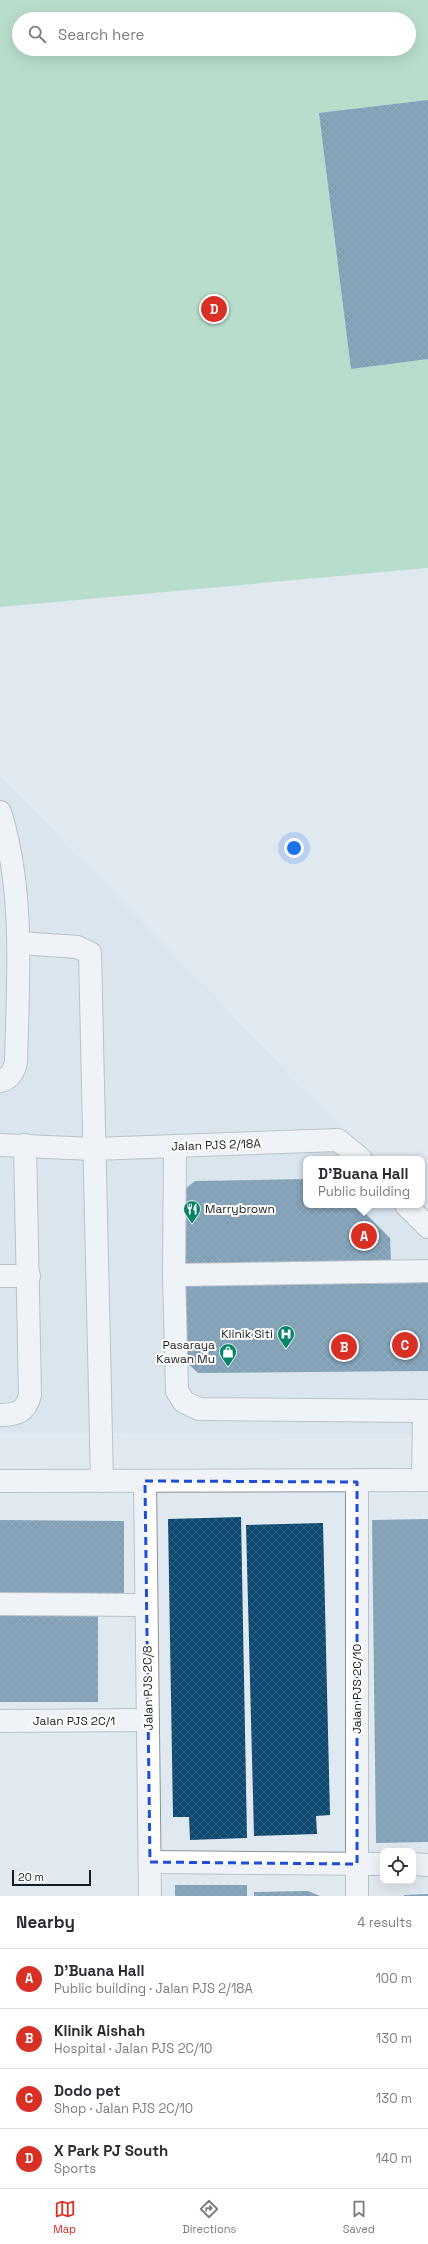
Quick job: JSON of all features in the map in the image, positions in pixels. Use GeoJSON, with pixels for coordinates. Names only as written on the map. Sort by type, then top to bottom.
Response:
{"type":"FeatureCollection","features":[{"type":"Feature","properties":{"kind":"street"},"geometry":{"type":"LineString","coordinates":[[0,812],[6,830],[13,871],[19,943],[16,1062],[10,1076],[0,1081]]}},
{"type":"Feature","properties":{"kind":"street"},"geometry":{"type":"LineString","coordinates":[[19,943],[77,947],[90,953],[102,1481]]}},
{"type":"Feature","properties":{"kind":"street","name":"Jalan PJS 2/18A"},"geometry":{"type":"LineString","coordinates":[[0,1145],[25,1144],[94,1149],[338,1140],[358,1156]]}},
{"type":"Feature","properties":{"kind":"street"},"geometry":{"type":"LineString","coordinates":[[0,1415],[17,1414],[23,1410],[30,1395],[29,1276],[25,1144]]}},
{"type":"Feature","properties":{"kind":"street"},"geometry":{"type":"LineString","coordinates":[[0,1481],[357,1482],[426,1480],[426,1411],[199,1409],[184,1402],[177,1391],[174,1276],[175,1147]]}},
{"type":"Feature","properties":{"kind":"street"},"geometry":{"type":"LineString","coordinates":[[409,1208],[428,1227]]}},
{"type":"Feature","properties":{"kind":"street"},"geometry":{"type":"LineString","coordinates":[[174,1276],[428,1271]]}},
{"type":"Feature","properties":{"kind":"street"},"geometry":{"type":"LineString","coordinates":[[0,1276],[29,1276]]}},
{"type":"Feature","properties":{"kind":"street","name":"Jalan PJS 2C/8"},"geometry":{"type":"LineString","coordinates":[[145,1481],[150,1896]]}},
{"type":"Feature","properties":{"kind":"street","name":"Jalan PJS 2C/10"},"geometry":{"type":"LineString","coordinates":[[357,1482],[357,1896]]}},
{"type":"Feature","properties":{"kind":"street"},"geometry":{"type":"LineString","coordinates":[[0,1604],[146,1605]]}},
{"type":"Feature","properties":{"kind":"street","name":"Jalan PJS 2C/1"},"geometry":{"type":"LineString","coordinates":[[0,1721],[148,1720]]}},
{"type":"Feature","properties":{"kind":"street"},"geometry":{"type":"LineString","coordinates":[[150,1862],[380,1864]]}},
{"type":"Feature","properties":{"kind":"street"},"geometry":{"type":"LineString","coordinates":[[416,1864],[428,1864]]}},
{"type":"Feature","properties":{"kind":"highlighted area"},"geometry":{"type":"Polygon","coordinates":[[[145,1481],[357,1482],[357,1864],[150,1862],[145,1481]]]}},
{"type":"Feature","properties":{"kind":"shaded area"},"geometry":{"type":"Polygon","coordinates":[[[0,775],[368,1156],[303,1156],[303,1208],[418,1208],[428,1218],[428,1434],[0,1433],[0,775]]]}},
{"type":"Feature","properties":{"kind":"green space"},"geometry":{"type":"Polygon","coordinates":[[[0,0],[428,0],[428,568],[0,607],[0,0]]]}},
{"type":"Feature","properties":{"kind":"building"},"geometry":{"type":"Polygon","coordinates":[[[428,100],[428,359],[351,369],[319,113],[428,100]]]}},
{"type":"Feature","properties":{"kind":"building"},"geometry":{"type":"Polygon","coordinates":[[[303,1179],[303,1208],[360,1208],[390,1238],[391,1261],[178,1264],[176,1196],[195,1181],[303,1179]]]}},
{"type":"Feature","properties":{"kind":"building"},"geometry":{"type":"Polygon","coordinates":[[[428,1283],[428,1371],[198,1373],[180,1356],[179,1286],[428,1283]]]}},
{"type":"Feature","properties":{"kind":"building"},"geometry":{"type":"Polygon","coordinates":[[[241,1517],[247,1838],[190,1840],[189,1817],[173,1817],[168,1519],[241,1517]]]}},
{"type":"Feature","properties":{"kind":"building"},"geometry":{"type":"Polygon","coordinates":[[[428,1519],[428,1842],[376,1843],[372,1520],[428,1519]]]}},
{"type":"Feature","properties":{"kind":"building"},"geometry":{"type":"Polygon","coordinates":[[[0,1520],[124,1521],[124,1595],[0,1595],[0,1520]]]}},
{"type":"Feature","properties":{"kind":"building"},"geometry":{"type":"Polygon","coordinates":[[[323,1523],[330,1815],[316,1816],[317,1834],[254,1836],[246,1525],[323,1523]]]}},
{"type":"Feature","properties":{"kind":"building"},"geometry":{"type":"Polygon","coordinates":[[[0,1614],[98,1614],[98,1702],[0,1702],[0,1614]]]}},
{"type":"Feature","properties":{"kind":"building"},"geometry":{"type":"Polygon","coordinates":[[[175,1885],[247,1885],[247,1896],[175,1896],[175,1885]]]}},
{"type":"Feature","properties":{"kind":"building"},"geometry":{"type":"Polygon","coordinates":[[[308,1891],[320,1896],[254,1896],[254,1892],[308,1891]]]}},
{"type":"Feature","properties":{"kind":"building"},"geometry":{"type":"Polygon","coordinates":[[[428,1894],[428,1896],[404,1896],[404,1895],[428,1894]]]}},
{"type":"Feature","properties":{"kind":"place","name":"X Park PJ South"},"geometry":{"type":"Point","coordinates":[214,309]}},
{"type":"Feature","properties":{"kind":"place","name":"Marrybrown"},"geometry":{"type":"Point","coordinates":[192,1224]}},
{"type":"Feature","properties":{"kind":"place","name":"D'Buana Hall"},"geometry":{"type":"Point","coordinates":[364,1236]}},
{"type":"Feature","properties":{"kind":"place","name":"Dodo pet"},"geometry":{"type":"Point","coordinates":[405,1345]}},
{"type":"Feature","properties":{"kind":"place","name":"Klinik Aishah"},"geometry":{"type":"Point","coordinates":[344,1347]}},
{"type":"Feature","properties":{"kind":"place","name":"Klinik Siti"},"geometry":{"type":"Point","coordinates":[286,1349]}},
{"type":"Feature","properties":{"kind":"place","name":"Pasaraya Kawan Mu"},"geometry":{"type":"Point","coordinates":[228,1367]}}]}
